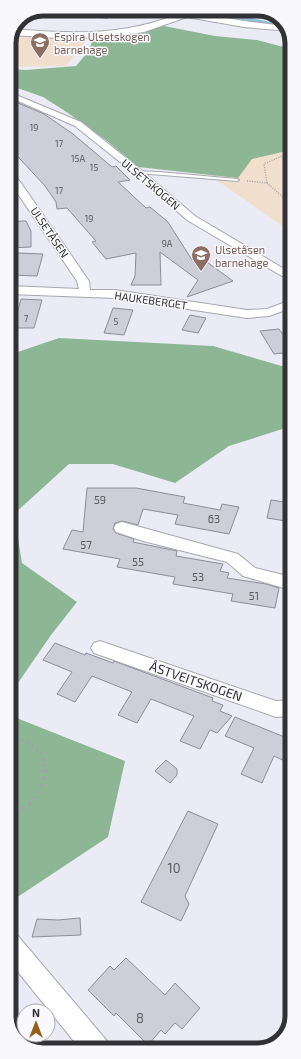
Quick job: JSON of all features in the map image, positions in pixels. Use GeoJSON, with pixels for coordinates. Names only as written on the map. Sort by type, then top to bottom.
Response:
{"type":"FeatureCollection","features":[{"type":"Feature","properties":{"kind":"street"},"geometry":{"type":"LineString","coordinates":[[160,24],[170,16]]}},
{"type":"Feature","properties":{"kind":"street"},"geometry":{"type":"LineString","coordinates":[[18,32],[58,36],[95,36],[130,32],[160,24],[182,16]]}},
{"type":"Feature","properties":{"kind":"street"},"geometry":{"type":"LineString","coordinates":[[200,16],[280,28]]}},
{"type":"Feature","properties":{"kind":"street","name":"ULSETSKOGEN"},"geometry":{"type":"LineString","coordinates":[[16,97],[78,124],[138,172],[191,218],[285,273]]}},
{"type":"Feature","properties":{"kind":"street","name":"ULSETÅSEN"},"geometry":{"type":"LineString","coordinates":[[16,183],[83,281],[85,292]]}},
{"type":"Feature","properties":{"kind":"street","name":"HAUKEBERGET"},"geometry":{"type":"LineString","coordinates":[[16,290],[85,292],[145,298],[247,314],[269,312],[285,306]]}},
{"type":"Feature","properties":{"kind":"street"},"geometry":{"type":"LineString","coordinates":[[122,528],[143,535],[232,558],[249,572],[285,582]]}},
{"type":"Feature","properties":{"kind":"street","name":"ÅSTVEITSKOGEN"},"geometry":{"type":"LineString","coordinates":[[100,648],[276,709],[285,708]]}},
{"type":"Feature","properties":{"kind":"street"},"geometry":{"type":"LineString","coordinates":[[16,951],[92,1043]]}},
{"type":"Feature","properties":{"kind":"lane"},"geometry":{"type":"LineString","coordinates":[[101,16],[106,17]]}},
{"type":"Feature","properties":{"kind":"lane"},"geometry":{"type":"LineString","coordinates":[[138,172],[159,172],[237,180]]}},
{"type":"Feature","properties":{"kind":"path"},"geometry":{"type":"LineString","coordinates":[[267,183],[264,164],[285,155]]}},
{"type":"Feature","properties":{"kind":"path"},"geometry":{"type":"LineString","coordinates":[[237,180],[267,183],[285,199]]}},
{"type":"Feature","properties":{"kind":"path"},"geometry":{"type":"LineString","coordinates":[[16,737],[44,755],[45,767],[42,785],[36,797],[16,813]]}},
{"type":"Feature","properties":{"kind":"shaded area","name":"Espira Ulsetskogen barnehage"},"geometry":{"type":"Polygon","coordinates":[[[17,36],[87,40],[66,66],[16,67],[17,36]]]}},
{"type":"Feature","properties":{"kind":"shaded area"},"geometry":{"type":"Polygon","coordinates":[[[285,149],[285,228],[202,170],[285,149]]]}},
{"type":"Feature","properties":{"kind":"green space"},"geometry":{"type":"Polygon","coordinates":[[[164,26],[215,36],[257,40],[285,47],[285,151],[252,159],[238,178],[138,167],[107,141],[68,113],[43,97],[16,87],[16,69],[76,66],[88,52],[92,42],[87,39],[112,38],[137,34],[164,26]]]}},
{"type":"Feature","properties":{"kind":"green space"},"geometry":{"type":"Polygon","coordinates":[[[59,338],[213,346],[285,367],[285,428],[229,446],[175,483],[113,464],[69,464],[16,512],[16,353],[59,338]]]}},
{"type":"Feature","properties":{"kind":"green space"},"geometry":{"type":"Polygon","coordinates":[[[16,526],[22,563],[77,602],[51,635],[16,686],[16,526]]]}},
{"type":"Feature","properties":{"kind":"green space"},"geometry":{"type":"Polygon","coordinates":[[[16,718],[125,761],[108,837],[16,898],[16,718]]]}},
{"type":"Feature","properties":{"kind":"water"},"geometry":{"type":"Polygon","coordinates":[[[223,16],[242,16],[276,23],[279,27],[223,16]]]}},
{"type":"Feature","properties":{"kind":"building"},"geometry":{"type":"Polygon","coordinates":[[[16,102],[44,114],[73,134],[112,167],[116,166],[130,180],[118,182],[146,208],[150,207],[168,222],[192,260],[200,257],[233,281],[187,297],[198,280],[160,252],[161,285],[131,285],[135,276],[136,253],[106,259],[92,242],[96,241],[67,208],[57,209],[56,202],[45,186],[16,155],[16,102]]]}},
{"type":"Feature","properties":{"kind":"building"},"geometry":{"type":"Polygon","coordinates":[[[26,221],[31,231],[31,247],[16,248],[16,222],[26,221]]]}},
{"type":"Feature","properties":{"kind":"building"},"geometry":{"type":"Polygon","coordinates":[[[18,253],[43,254],[37,276],[16,275],[16,259],[18,253]]]}},
{"type":"Feature","properties":{"kind":"building"},"geometry":{"type":"Polygon","coordinates":[[[21,299],[42,300],[34,328],[16,328],[16,317],[21,299]]]}},
{"type":"Feature","properties":{"kind":"building"},"geometry":{"type":"Polygon","coordinates":[[[113,308],[133,310],[124,335],[104,333],[113,308]]]}},
{"type":"Feature","properties":{"kind":"building"},"geometry":{"type":"Polygon","coordinates":[[[190,315],[206,318],[198,333],[182,330],[190,315]]]}},
{"type":"Feature","properties":{"kind":"building"},"geometry":{"type":"Polygon","coordinates":[[[279,329],[285,337],[285,353],[274,354],[260,331],[279,329]]]}},
{"type":"Feature","properties":{"kind":"building"},"geometry":{"type":"Polygon","coordinates":[[[87,488],[136,488],[185,497],[183,503],[220,510],[222,504],[239,507],[229,534],[175,524],[178,515],[143,509],[138,525],[122,521],[115,523],[113,529],[116,533],[134,539],[133,542],[177,551],[176,556],[223,564],[220,571],[229,573],[227,578],[266,584],[279,588],[275,608],[231,601],[233,594],[173,584],[175,577],[117,567],[120,559],[63,549],[72,530],[83,532],[87,488]]]}},
{"type":"Feature","properties":{"kind":"building"},"geometry":{"type":"Polygon","coordinates":[[[271,500],[285,502],[285,521],[267,518],[271,500]]]}},
{"type":"Feature","properties":{"kind":"building"},"geometry":{"type":"Polygon","coordinates":[[[55,643],[85,655],[86,653],[113,663],[114,661],[213,698],[212,701],[223,705],[220,711],[232,716],[217,733],[210,730],[200,749],[180,741],[194,716],[151,699],[137,723],[118,715],[132,692],[92,676],[75,702],[57,694],[72,672],[43,660],[55,643]]]}},
{"type":"Feature","properties":{"kind":"building"},"geometry":{"type":"Polygon","coordinates":[[[235,717],[285,737],[285,761],[274,756],[262,783],[241,774],[254,748],[225,736],[235,717]]]}},
{"type":"Feature","properties":{"kind":"building"},"geometry":{"type":"Polygon","coordinates":[[[166,760],[177,769],[177,775],[170,783],[155,771],[166,760]]]}},
{"type":"Feature","properties":{"kind":"building"},"geometry":{"type":"Polygon","coordinates":[[[188,811],[218,824],[185,896],[189,904],[181,921],[141,902],[188,811]]]}},
{"type":"Feature","properties":{"kind":"building"},"geometry":{"type":"Polygon","coordinates":[[[80,918],[81,935],[32,937],[37,919],[58,920],[80,918]]]}},
{"type":"Feature","properties":{"kind":"building"},"geometry":{"type":"Polygon","coordinates":[[[126,958],[165,995],[175,983],[200,1008],[182,1029],[175,1023],[165,1034],[161,1030],[150,1043],[146,1043],[116,1013],[114,1016],[88,990],[110,966],[114,970],[126,958]]]}},
{"type":"Feature","properties":{"kind":"place","name":"Espira Ulsetskogen barnehage"},"geometry":{"type":"Point","coordinates":[40,59]}},
{"type":"Feature","properties":{"kind":"place","name":"Ulsetåsen barnehage"},"geometry":{"type":"Point","coordinates":[201,272]}}]}
